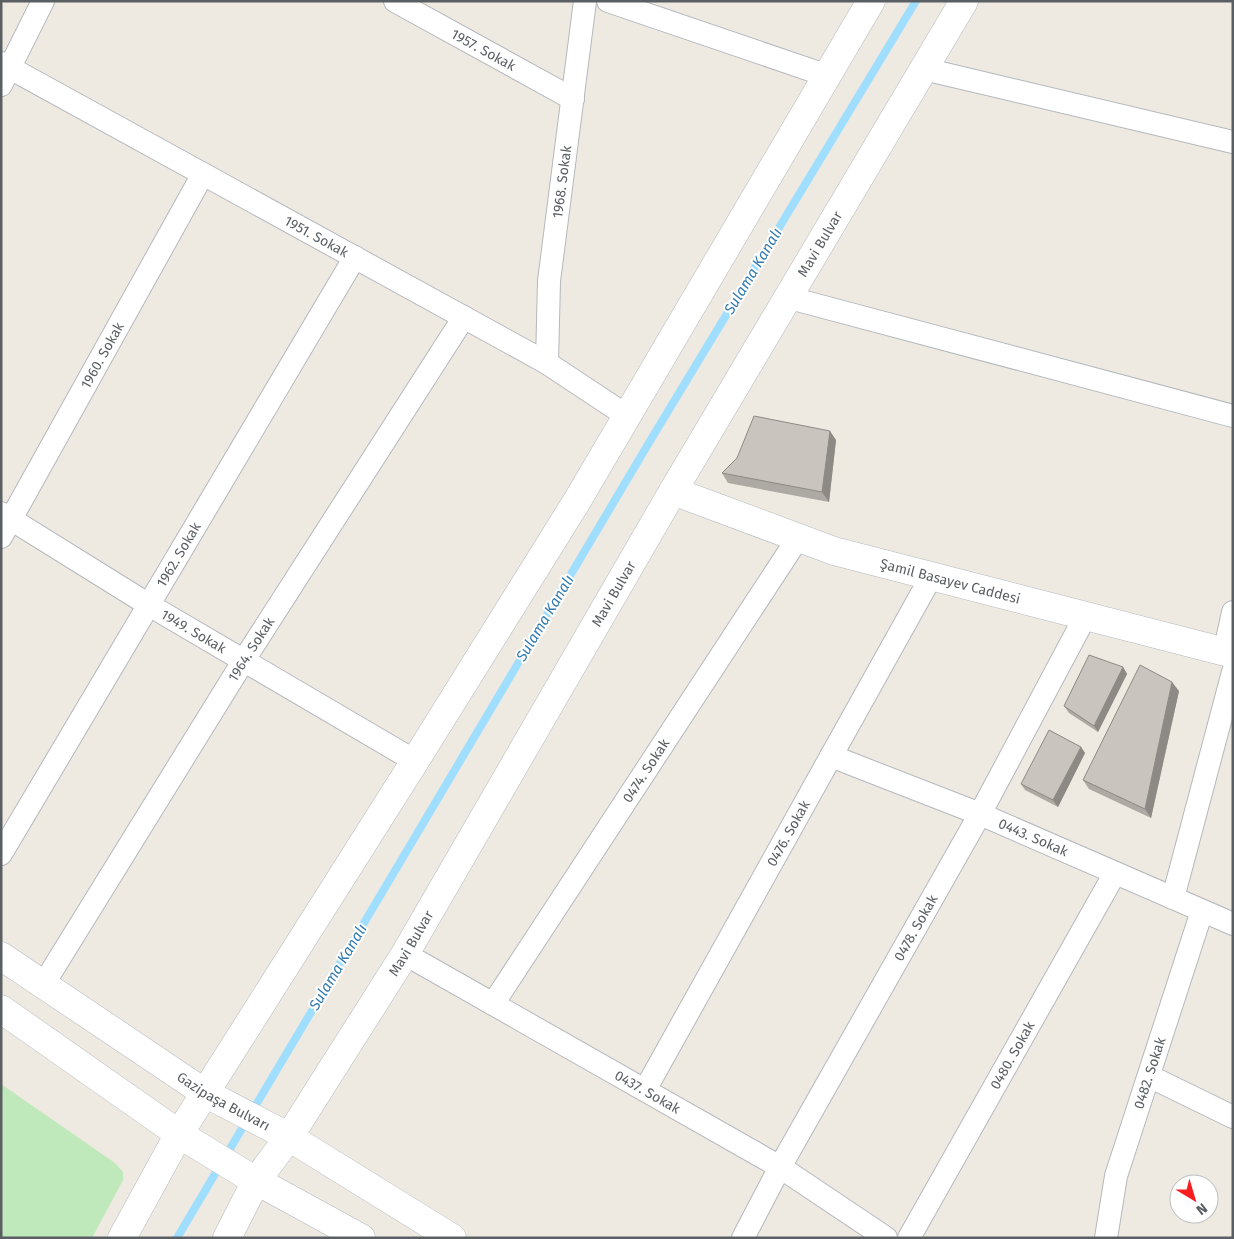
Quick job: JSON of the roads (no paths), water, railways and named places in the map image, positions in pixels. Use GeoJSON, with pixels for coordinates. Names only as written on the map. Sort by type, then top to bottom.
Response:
{"type":"FeatureCollection","features":[{"type":"Feature","properties":{"kind":"street"},"geometry":{"type":"LineString","coordinates":[[4,72],[43,1]]}},
{"type":"Feature","properties":{"kind":"street","name":"1957. Sokak"},"geometry":{"type":"LineString","coordinates":[[395,1],[573,99]]}},
{"type":"Feature","properties":{"kind":"street","name":"1968. Sokak"},"geometry":{"type":"LineString","coordinates":[[547,363],[549,281],[585,1]]}},
{"type":"Feature","properties":{"kind":"street"},"geometry":{"type":"LineString","coordinates":[[608,1],[828,76]]}},
{"type":"Feature","properties":{"kind":"street"},"geometry":{"type":"LineString","coordinates":[[122,1238],[184,1137],[213,1097],[416,761],[577,501],[871,1]]}},
{"type":"Feature","properties":{"kind":"street","name":"Mavi Bulvar"},"geometry":{"type":"LineString","coordinates":[[227,1238],[251,1178],[279,1132],[405,954],[674,491],[790,298],[964,1]]}},
{"type":"Feature","properties":{"kind":"street"},"geometry":{"type":"LineString","coordinates":[[924,69],[1233,142]]}},
{"type":"Feature","properties":{"kind":"street","name":"1951. Sokak"},"geometry":{"type":"LineString","coordinates":[[4,72],[203,174],[464,317],[547,363],[627,416]]}},
{"type":"Feature","properties":{"kind":"street","name":"1960. Sokak"},"geometry":{"type":"LineString","coordinates":[[5,523],[203,174]]}},
{"type":"Feature","properties":{"kind":"street","name":"1962. Sokak"},"geometry":{"type":"LineString","coordinates":[[1,854],[355,257]]}},
{"type":"Feature","properties":{"kind":"street"},"geometry":{"type":"LineString","coordinates":[[790,298],[1233,416]]}},
{"type":"Feature","properties":{"kind":"street","name":"1964. Sokak"},"geometry":{"type":"LineString","coordinates":[[43,985],[244,660],[464,317]]}},
{"type":"Feature","properties":{"kind":"street","name":"Şamil Basayev Caddesi"},"geometry":{"type":"LineString","coordinates":[[674,491],[834,551],[1085,618],[1230,660]]}},
{"type":"Feature","properties":{"kind":"street","name":"1949. Sokak"},"geometry":{"type":"LineString","coordinates":[[5,523],[149,604],[416,761]]}},
{"type":"Feature","properties":{"kind":"street","name":"0474. Sokak"},"geometry":{"type":"LineString","coordinates":[[493,1004],[798,538]]}},
{"type":"Feature","properties":{"kind":"street","name":"0476. Sokak"},"geometry":{"type":"LineString","coordinates":[[645,1090],[931,577]]}},
{"type":"Feature","properties":{"kind":"street"},"geometry":{"type":"LineString","coordinates":[[1173,898],[1230,660],[1233,612]]}},
{"type":"Feature","properties":{"kind":"street","name":"0478. Sokak"},"geometry":{"type":"LineString","coordinates":[[743,1238],[780,1167],[980,814],[1085,618]]}},
{"type":"Feature","properties":{"kind":"street","name":"0443. Sokak"},"geometry":{"type":"LineString","coordinates":[[831,756],[980,814],[1233,924]]}},
{"type":"Feature","properties":{"kind":"street","name":"0480. Sokak"},"geometry":{"type":"LineString","coordinates":[[909,1238],[1115,873]]}},
{"type":"Feature","properties":{"kind":"street","name":"0482. Sokak"},"geometry":{"type":"LineString","coordinates":[[1112,1235],[1116,1176],[1202,911]]}},
{"type":"Feature","properties":{"kind":"street","name":"0437. Sokak"},"geometry":{"type":"LineString","coordinates":[[405,954],[780,1167],[886,1238]]}},
{"type":"Feature","properties":{"kind":"street","name":"Gazipaşa Bulvarı"},"geometry":{"type":"LineString","coordinates":[[1,956],[213,1097],[279,1132],[452,1238]]}},
{"type":"Feature","properties":{"kind":"street"},"geometry":{"type":"LineString","coordinates":[[1,1010],[184,1137],[251,1178],[360,1238]]}},
{"type":"Feature","properties":{"kind":"street"},"geometry":{"type":"LineString","coordinates":[[1149,1076],[1233,1117]]}},
{"type":"Feature","properties":{"kind":"waterway","name":"Sulama Kanalı"},"geometry":{"type":"LineString","coordinates":[[177,1238],[650,441],[916,1]]}}]}
